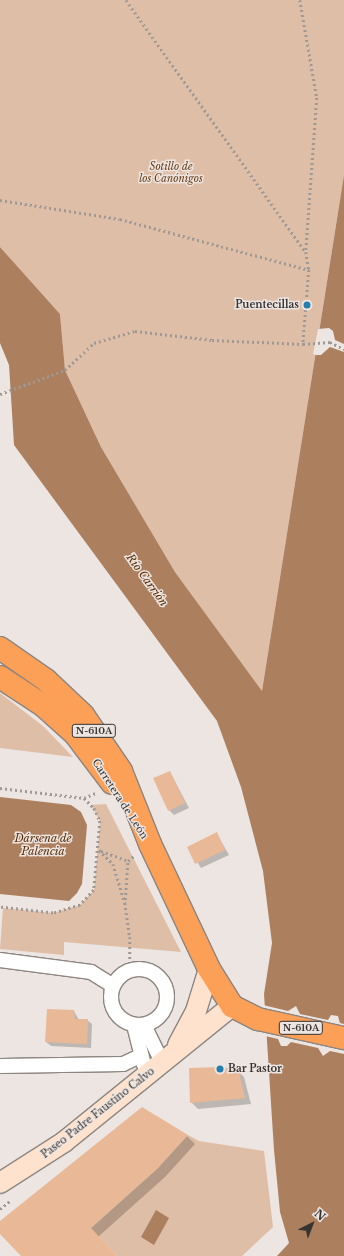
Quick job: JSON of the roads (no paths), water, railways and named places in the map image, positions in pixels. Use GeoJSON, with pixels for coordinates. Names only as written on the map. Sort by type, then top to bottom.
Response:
{"type":"FeatureCollection","features":[{"type":"Feature","properties":{"kind":"highway","name":"Carretera de León"},"geometry":{"type":"LineString","coordinates":[[0,648],[46,680],[83,715],[121,771],[150,844],[209,969],[232,1006]]}},
{"type":"Feature","properties":{"kind":"highway","name":"Carretera de León"},"geometry":{"type":"LineString","coordinates":[[0,677],[44,706],[75,734],[103,769],[150,844]]}},
{"type":"Feature","properties":{"kind":"highway","name":"N-610A"},"geometry":{"type":"LineString","coordinates":[[232,1006],[258,1019],[344,1038]]}},
{"type":"Feature","properties":{"kind":"street"},"geometry":{"type":"LineString","coordinates":[[0,960],[90,972],[113,986]]}},
{"type":"Feature","properties":{"kind":"street"},"geometry":{"type":"LineString","coordinates":[[139,1025],[160,1016],[166,1007],[166,988],[154,973],[145,969],[130,971],[119,978],[113,986],[111,994],[114,1010],[119,1017],[139,1025],[156,1061]]}},
{"type":"Feature","properties":{"kind":"street","name":"Paseo Padre Faustino Calvo"},"geometry":{"type":"LineString","coordinates":[[1,1185],[64,1142],[156,1061],[189,1027],[209,969]]}},
{"type":"Feature","properties":{"kind":"street","name":"Paseo Padre Faustino Calvo"},"geometry":{"type":"LineString","coordinates":[[156,1061],[232,1006]]}},
{"type":"Feature","properties":{"kind":"street"},"geometry":{"type":"LineString","coordinates":[[139,1025],[156,1061]]}},
{"type":"Feature","properties":{"kind":"street"},"geometry":{"type":"LineString","coordinates":[[0,1066],[123,1064],[156,1061]]}},
{"type":"Feature","properties":{"kind":"water","name":"Río Carrión"},"geometry":{"type":"Polygon","coordinates":[[[344,175],[344,1256],[277,1256],[289,1243],[280,1212],[274,1150],[264,994],[272,943],[263,871],[241,787],[217,721],[14,445],[9,365],[0,343],[0,247],[60,314],[65,370],[101,447],[175,572],[262,691],[344,175]]]}},
{"type":"Feature","properties":{"kind":"water","name":"Dársena de Palencia"},"geometry":{"type":"Polygon","coordinates":[[[0,797],[71,805],[81,812],[87,825],[82,884],[77,893],[69,901],[0,894],[0,797]]]}},
{"type":"Feature","properties":{"kind":"water"},"geometry":{"type":"Polygon","coordinates":[[[156,1210],[169,1218],[154,1245],[141,1237],[156,1210]]]}},
{"type":"Feature","properties":{"kind":"place","name":"Puentecillas"},"geometry":{"type":"Point","coordinates":[307,305]}},
{"type":"Feature","properties":{"kind":"place","name":"Bar Pastor"},"geometry":{"type":"Point","coordinates":[220,1069]}},
{"type":"Feature","properties":{"kind":"park label","name":"Sotillo de los Canónigos"},"geometry":{"type":"Point","coordinates":[171,172]}}]}
